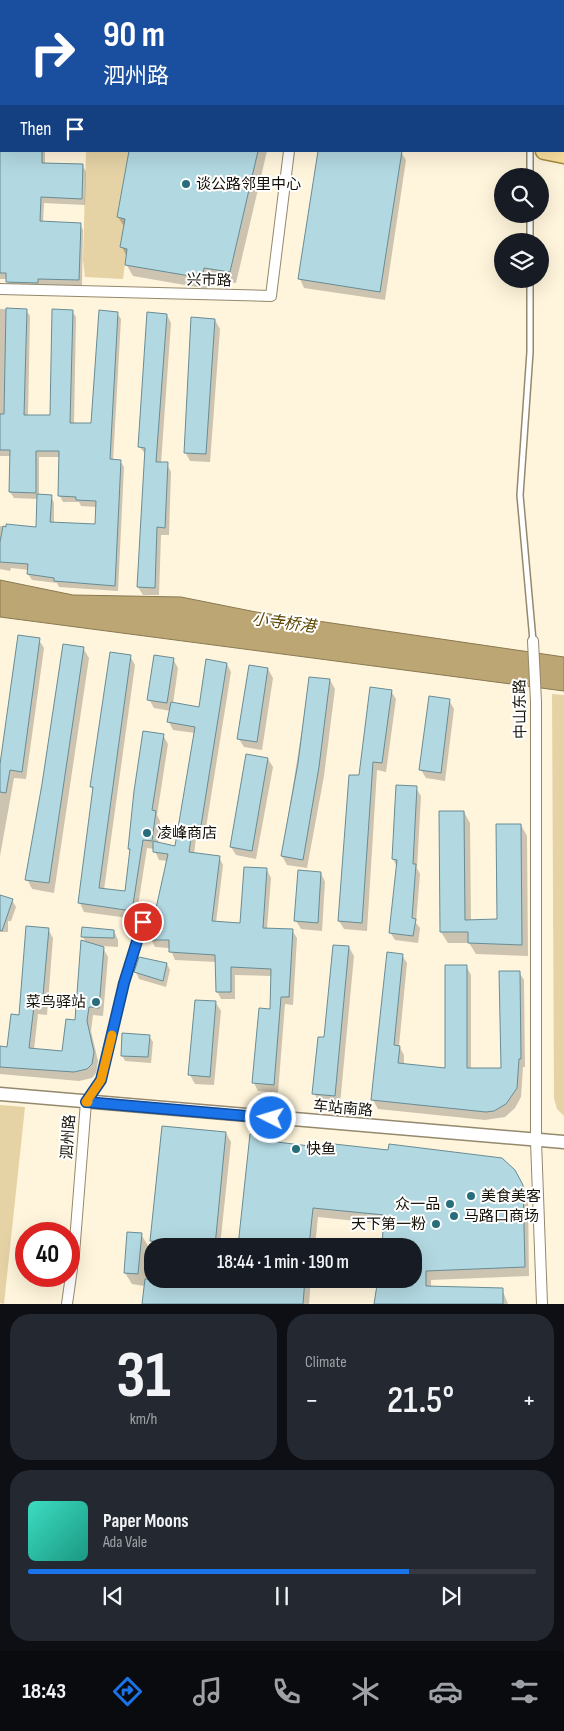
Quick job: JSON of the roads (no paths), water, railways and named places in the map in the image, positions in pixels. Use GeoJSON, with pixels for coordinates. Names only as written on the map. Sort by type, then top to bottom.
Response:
{"type":"FeatureCollection","features":[{"type":"Feature","properties":{"kind":"street","name":"兴市路"},"geometry":{"type":"LineString","coordinates":[[0,289],[271,296],[289,152]]}},
{"type":"Feature","properties":{"kind":"street","name":"中山东路"},"geometry":{"type":"LineString","coordinates":[[533,641],[536,702],[536,1141],[542,1304]]}},
{"type":"Feature","properties":{"kind":"street","name":"车站南路"},"geometry":{"type":"LineString","coordinates":[[0,1094],[564,1142]]}},
{"type":"Feature","properties":{"kind":"street","name":"泗州路"},"geometry":{"type":"LineString","coordinates":[[67,1304],[74,1254],[86,1102]]}},
{"type":"Feature","properties":{"kind":"lane"},"geometry":{"type":"LineString","coordinates":[[530,152],[530,168]]}},
{"type":"Feature","properties":{"kind":"lane","name":"中山东路"},"geometry":{"type":"LineString","coordinates":[[530,288],[530,352],[520,495],[533,641]]}},
{"type":"Feature","properties":{"kind":"lane","name":"泗州路"},"geometry":{"type":"LineString","coordinates":[[86,1102],[101,1080],[124,983],[143,922]]}},
{"type":"Feature","properties":{"kind":"water","name":"小寺桥港"},"geometry":{"type":"Polygon","coordinates":[[[0,580],[73,595],[181,597],[256,612],[564,657],[564,691],[0,617],[0,580]]]}},
{"type":"Feature","properties":{"kind":"place","name":"谈公路邻里中心"},"geometry":{"type":"Point","coordinates":[186,184]}},
{"type":"Feature","properties":{"kind":"place","name":"凌峰商店"},"geometry":{"type":"Point","coordinates":[147,833]}},
{"type":"Feature","properties":{"kind":"place","name":"菜鸟驿站"},"geometry":{"type":"Point","coordinates":[96,1002]}},
{"type":"Feature","properties":{"kind":"place","name":"快鱼"},"geometry":{"type":"Point","coordinates":[296,1149]}},
{"type":"Feature","properties":{"kind":"place","name":"美食美客"},"geometry":{"type":"Point","coordinates":[471,1196]}},
{"type":"Feature","properties":{"kind":"place","name":"众一品"},"geometry":{"type":"Point","coordinates":[450,1204]}},
{"type":"Feature","properties":{"kind":"place","name":"马路口商场"},"geometry":{"type":"Point","coordinates":[454,1216]}},
{"type":"Feature","properties":{"kind":"place","name":"天下第一粉"},"geometry":{"type":"Point","coordinates":[436,1224]}}]}
